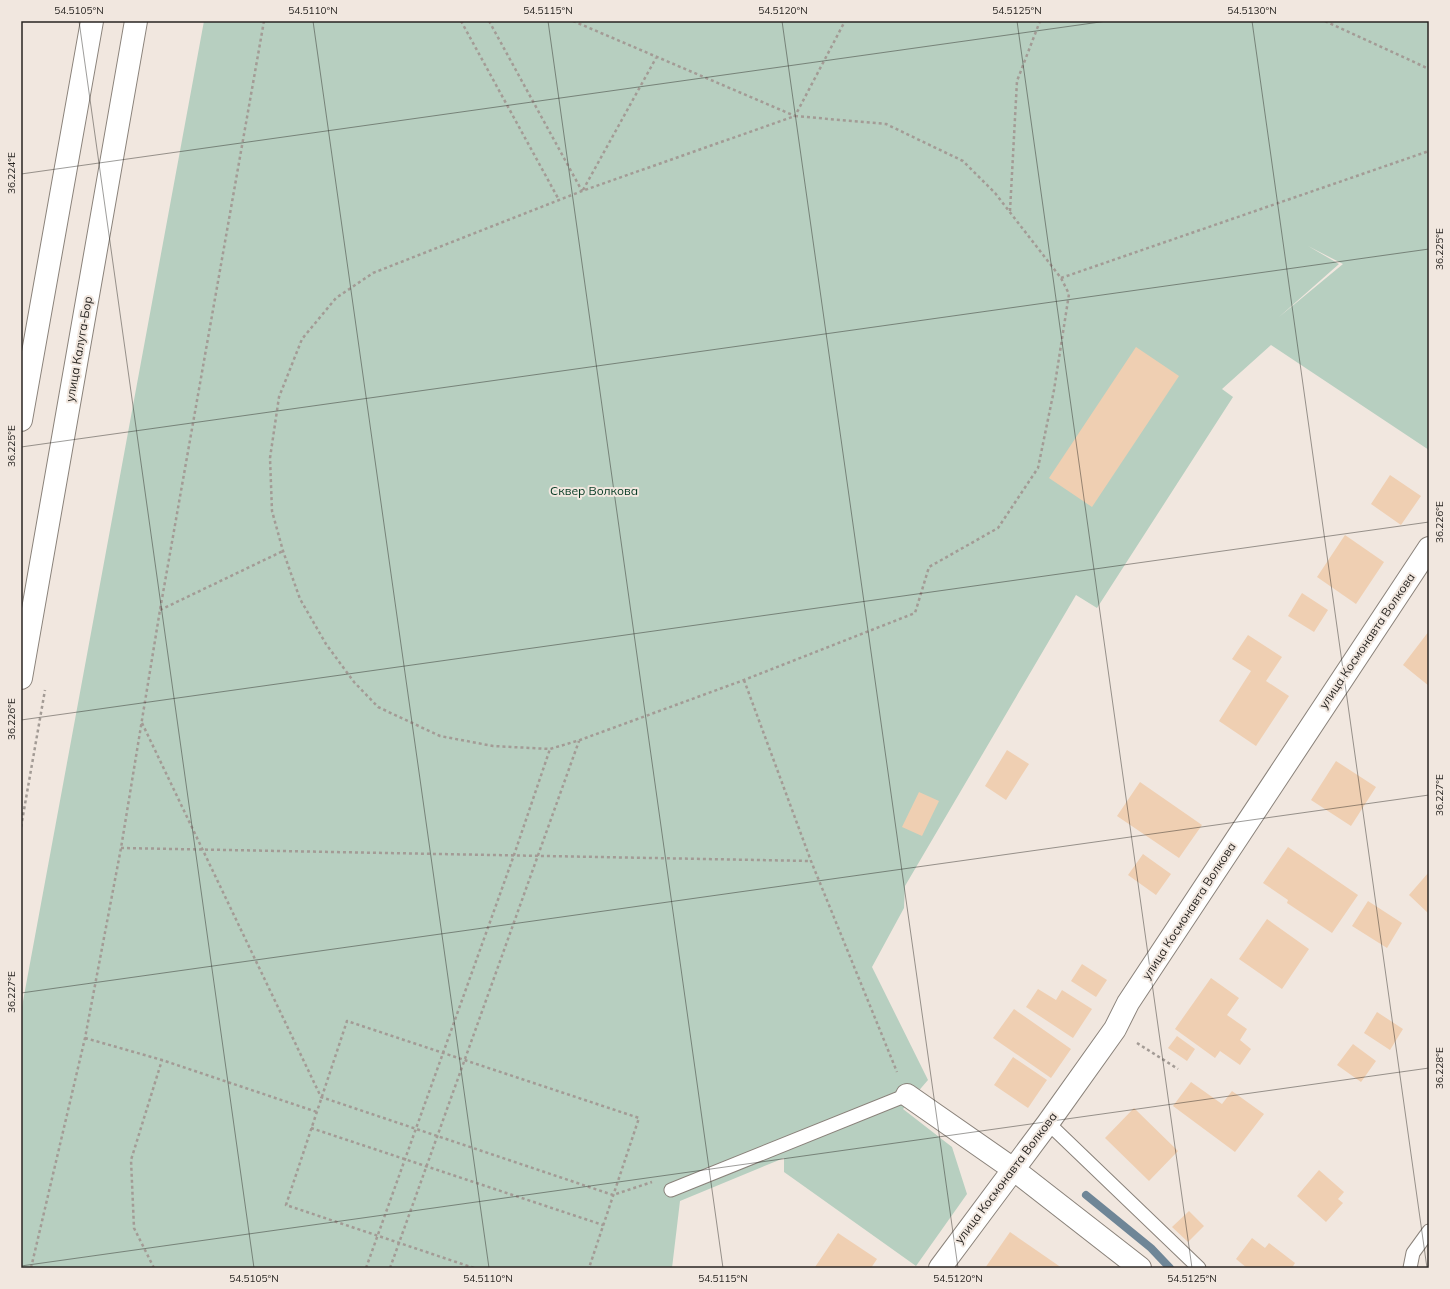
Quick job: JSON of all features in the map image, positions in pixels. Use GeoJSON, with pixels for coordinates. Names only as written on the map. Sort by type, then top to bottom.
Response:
{"type":"FeatureCollection","features":[{"type":"Feature","properties":{"kind":"street"},"geometry":{"type":"LineString","coordinates":[[21,420],[92,21]]}},
{"type":"Feature","properties":{"kind":"street","name":"улица Калуга-Бор"},"geometry":{"type":"LineString","coordinates":[[21,678],[136,21]]}},
{"type":"Feature","properties":{"kind":"street","name":"улица Космонавта Волкова"},"geometry":{"type":"LineString","coordinates":[[940,1268],[1115,1029],[1133,997],[1429,548]]}},
{"type":"Feature","properties":{"kind":"street"},"geometry":{"type":"LineString","coordinates":[[907,1095],[1013,1168],[1140,1268]]}},
{"type":"Feature","properties":{"kind":"lane"},"geometry":{"type":"LineString","coordinates":[[671,1190],[907,1095]]}},
{"type":"Feature","properties":{"kind":"lane"},"geometry":{"type":"LineString","coordinates":[[1048,1122],[1199,1268]]}},
{"type":"Feature","properties":{"kind":"lane"},"geometry":{"type":"LineString","coordinates":[[1410,1268],[1412,1253],[1429,1231]]}},
{"type":"Feature","properties":{"kind":"path"},"geometry":{"type":"LineString","coordinates":[[32,1268],[85,1038],[121,848],[160,610],[264,21]]}},
{"type":"Feature","properties":{"kind":"path"},"geometry":{"type":"LineString","coordinates":[[461,21],[559,200]]}},
{"type":"Feature","properties":{"kind":"path"},"geometry":{"type":"LineString","coordinates":[[489,21],[582,190]]}},
{"type":"Feature","properties":{"kind":"path"},"geometry":{"type":"LineString","coordinates":[[573,21],[656,58],[795,116],[886,124],[963,161],[995,193],[1010,211],[1061,278],[1069,294],[1054,390],[1038,468],[998,528],[929,567],[915,613],[744,680],[580,740],[550,749],[493,746],[440,736],[378,707],[354,682],[326,644],[300,599],[283,551],[272,511],[270,458],[279,397],[302,339],[336,298],[373,273],[582,190],[795,116],[845,21]]}},
{"type":"Feature","properties":{"kind":"path"},"geometry":{"type":"LineString","coordinates":[[1010,211],[1017,81],[1040,21]]}},
{"type":"Feature","properties":{"kind":"path"},"geometry":{"type":"LineString","coordinates":[[1325,21],[1429,69]]}},
{"type":"Feature","properties":{"kind":"path"},"geometry":{"type":"LineString","coordinates":[[582,190],[656,58]]}},
{"type":"Feature","properties":{"kind":"path"},"geometry":{"type":"LineString","coordinates":[[1061,278],[1429,151]]}},
{"type":"Feature","properties":{"kind":"path"},"geometry":{"type":"LineString","coordinates":[[160,610],[283,551]]}},
{"type":"Feature","properties":{"kind":"path"},"geometry":{"type":"LineString","coordinates":[[744,680],[811,861],[907,1095]]}},
{"type":"Feature","properties":{"kind":"path"},"geometry":{"type":"LineString","coordinates":[[142,723],[321,1097],[613,1195],[658,1180]]}},
{"type":"Feature","properties":{"kind":"path"},"geometry":{"type":"LineString","coordinates":[[390,1268],[580,740]]}},
{"type":"Feature","properties":{"kind":"path"},"geometry":{"type":"LineString","coordinates":[[366,1268],[514,855],[550,749]]}},
{"type":"Feature","properties":{"kind":"path"},"geometry":{"type":"LineString","coordinates":[[121,848],[811,861]]}},
{"type":"Feature","properties":{"kind":"path"},"geometry":{"type":"LineString","coordinates":[[474,1268],[286,1206],[347,1021],[639,1118],[589,1268]]}},
{"type":"Feature","properties":{"kind":"path"},"geometry":{"type":"LineString","coordinates":[[1115,1029],[1178,1069]]}},
{"type":"Feature","properties":{"kind":"path"},"geometry":{"type":"LineString","coordinates":[[85,1038],[162,1060],[316,1112]]}},
{"type":"Feature","properties":{"kind":"path"},"geometry":{"type":"LineString","coordinates":[[154,1268],[134,1228],[131,1160],[162,1060]]}},
{"type":"Feature","properties":{"kind":"path"},"geometry":{"type":"LineString","coordinates":[[311,1128],[603,1225]]}},
{"type":"Feature","properties":{"kind":"green space","name":"Сквер Волкова"},"geometry":{"type":"Polygon","coordinates":[[[204,21],[1429,21],[1429,450],[1271,345],[1222,389],[1233,397],[1097,608],[1076,595],[905,886],[904,908],[872,967],[928,1080],[903,1109],[952,1147],[967,1194],[916,1266],[784,1172],[784,1158],[680,1201],[672,1268],[21,1268],[21,1012],[204,21]],[[1308,246],[1339,264],[1279,317],[1343,264],[1308,246]]]}},
{"type":"Feature","properties":{"kind":"building"},"geometry":{"type":"Polygon","coordinates":[[[1136,347],[1179,376],[1092,507],[1049,478],[1136,347]]]}},
{"type":"Feature","properties":{"kind":"building"},"geometry":{"type":"Polygon","coordinates":[[[1390,475],[1421,496],[1401,525],[1371,504],[1390,475]]]}},
{"type":"Feature","properties":{"kind":"building"},"geometry":{"type":"Polygon","coordinates":[[[1345,535],[1384,562],[1356,604],[1317,577],[1345,535]]]}},
{"type":"Feature","properties":{"kind":"building"},"geometry":{"type":"Polygon","coordinates":[[[1302,593],[1328,610],[1314,632],[1288,616],[1302,593]]]}},
{"type":"Feature","properties":{"kind":"building"},"geometry":{"type":"Polygon","coordinates":[[[1429,631],[1429,686],[1403,665],[1429,631]]]}},
{"type":"Feature","properties":{"kind":"building"},"geometry":{"type":"Polygon","coordinates":[[[1248,635],[1282,657],[1266,681],[1289,696],[1256,746],[1219,721],[1251,671],[1232,659],[1248,635]]]}},
{"type":"Feature","properties":{"kind":"building"},"geometry":{"type":"Polygon","coordinates":[[[1007,750],[1029,764],[1006,800],[985,786],[1007,750]]]}},
{"type":"Feature","properties":{"kind":"building"},"geometry":{"type":"Polygon","coordinates":[[[1336,761],[1376,787],[1351,826],[1311,800],[1336,761]]]}},
{"type":"Feature","properties":{"kind":"building"},"geometry":{"type":"Polygon","coordinates":[[[1140,782],[1202,825],[1179,858],[1117,816],[1140,782]]]}},
{"type":"Feature","properties":{"kind":"building"},"geometry":{"type":"Polygon","coordinates":[[[919,792],[939,801],[922,836],[902,827],[919,792]]]}},
{"type":"Feature","properties":{"kind":"building"},"geometry":{"type":"Polygon","coordinates":[[[1288,847],[1358,895],[1332,933],[1287,903],[1288,900],[1263,883],[1288,847]]]}},
{"type":"Feature","properties":{"kind":"building"},"geometry":{"type":"Polygon","coordinates":[[[1143,854],[1171,874],[1156,895],[1128,875],[1143,854]]]}},
{"type":"Feature","properties":{"kind":"building"},"geometry":{"type":"Polygon","coordinates":[[[1429,872],[1429,914],[1409,895],[1429,872]]]}},
{"type":"Feature","properties":{"kind":"building"},"geometry":{"type":"Polygon","coordinates":[[[1368,901],[1402,923],[1387,948],[1352,926],[1368,901]]]}},
{"type":"Feature","properties":{"kind":"building"},"geometry":{"type":"Polygon","coordinates":[[[1267,919],[1309,949],[1282,989],[1239,959],[1267,919]]]}},
{"type":"Feature","properties":{"kind":"building"},"geometry":{"type":"Polygon","coordinates":[[[1082,964],[1107,980],[1096,997],[1071,981],[1082,964]]]}},
{"type":"Feature","properties":{"kind":"building"},"geometry":{"type":"Polygon","coordinates":[[[1211,978],[1239,998],[1227,1015],[1247,1029],[1240,1040],[1251,1049],[1240,1065],[1220,1051],[1215,1058],[1175,1029],[1211,978]]]}},
{"type":"Feature","properties":{"kind":"building"},"geometry":{"type":"Polygon","coordinates":[[[1038,989],[1056,1000],[1062,990],[1092,1009],[1073,1038],[1026,1007],[1038,989]]]}},
{"type":"Feature","properties":{"kind":"building"},"geometry":{"type":"Polygon","coordinates":[[[1014,1009],[1071,1049],[1051,1078],[993,1038],[1014,1009]]]}},
{"type":"Feature","properties":{"kind":"building"},"geometry":{"type":"Polygon","coordinates":[[[1377,1012],[1403,1029],[1390,1050],[1364,1033],[1377,1012]]]}},
{"type":"Feature","properties":{"kind":"building"},"geometry":{"type":"Polygon","coordinates":[[[1177,1036],[1195,1049],[1187,1061],[1168,1048],[1177,1036]]]}},
{"type":"Feature","properties":{"kind":"building"},"geometry":{"type":"Polygon","coordinates":[[[1353,1044],[1376,1061],[1361,1082],[1337,1065],[1353,1044]]]}},
{"type":"Feature","properties":{"kind":"building"},"geometry":{"type":"Polygon","coordinates":[[[1013,1057],[1047,1080],[1028,1108],[994,1085],[1013,1057]]]}},
{"type":"Feature","properties":{"kind":"building"},"geometry":{"type":"Polygon","coordinates":[[[1191,1082],[1222,1104],[1232,1091],[1264,1114],[1235,1152],[1173,1106],[1191,1082]]]}},
{"type":"Feature","properties":{"kind":"building"},"geometry":{"type":"Polygon","coordinates":[[[1134,1108],[1178,1151],[1149,1181],[1105,1138],[1134,1108]]]}},
{"type":"Feature","properties":{"kind":"building"},"geometry":{"type":"Polygon","coordinates":[[[1319,1170],[1344,1192],[1338,1199],[1343,1203],[1326,1222],[1297,1196],[1319,1170]]]}},
{"type":"Feature","properties":{"kind":"building"},"geometry":{"type":"Polygon","coordinates":[[[1189,1211],[1204,1226],[1188,1242],[1172,1227],[1189,1211]]]}},
{"type":"Feature","properties":{"kind":"building"},"geometry":{"type":"Polygon","coordinates":[[[1010,1232],[1062,1268],[985,1268],[1010,1232]]]}},
{"type":"Feature","properties":{"kind":"building"},"geometry":{"type":"Polygon","coordinates":[[[838,1233],[877,1259],[871,1268],[815,1267],[838,1233]]]}},
{"type":"Feature","properties":{"kind":"building"},"geometry":{"type":"Polygon","coordinates":[[[1252,1238],[1265,1248],[1269,1243],[1295,1263],[1292,1268],[1247,1268],[1236,1259],[1252,1238]]]}},
{"type":"Feature","properties":{"kind":"waterway"},"geometry":{"type":"LineString","coordinates":[[1086,1195],[1151,1248],[1170,1268]]}}]}
